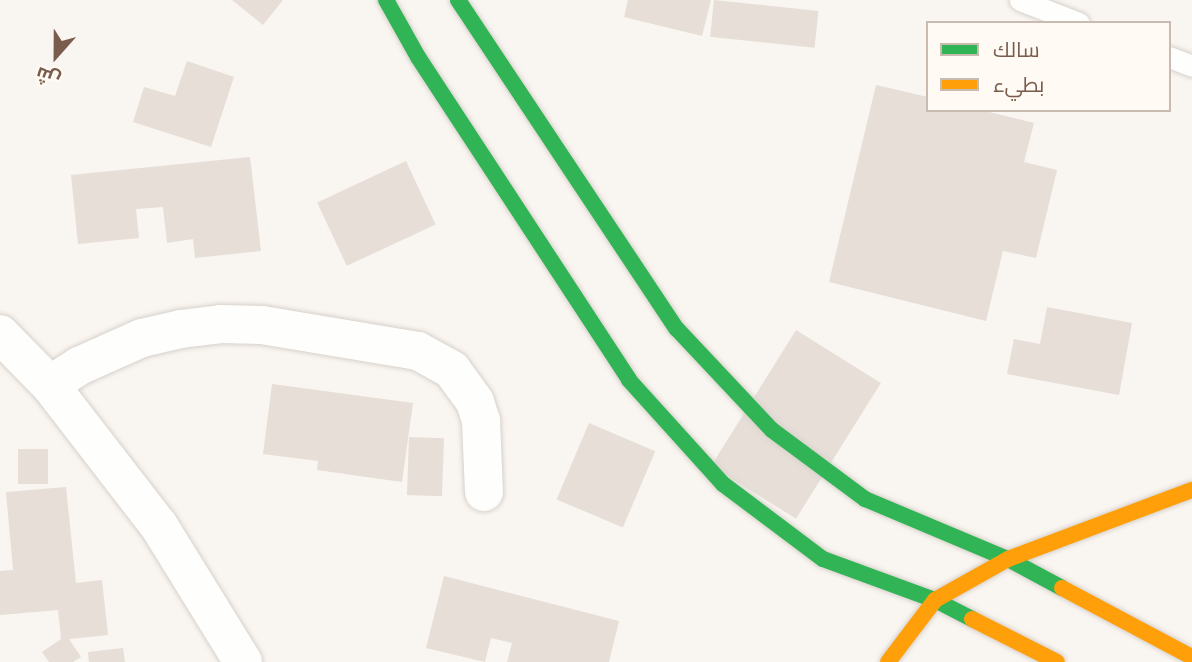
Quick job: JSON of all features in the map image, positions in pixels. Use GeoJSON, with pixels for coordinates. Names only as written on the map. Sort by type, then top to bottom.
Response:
{"type":"FeatureCollection","features":[{"type":"Feature","properties":{"kind":"main road"},"geometry":{"type":"LineString","coordinates":[[386,0],[418,57],[629,380],[723,484],[823,559],[935,600],[1056,662]]}},
{"type":"Feature","properties":{"kind":"main road"},"geometry":{"type":"LineString","coordinates":[[458,0],[677,329],[772,430],[864,499],[1008,559],[1192,657]]}},
{"type":"Feature","properties":{"kind":"main road"},"geometry":{"type":"LineString","coordinates":[[888,662],[935,600],[1008,559],[1192,490]]}},
{"type":"Feature","properties":{"kind":"street"},"geometry":{"type":"LineString","coordinates":[[50,385],[99,355],[142,338],[221,324],[262,325],[418,351],[452,370],[475,402],[481,421],[484,492]]}},
{"type":"Feature","properties":{"kind":"street"},"geometry":{"type":"LineString","coordinates":[[0,334],[50,385],[159,526],[243,662]]}},
{"type":"Feature","properties":{"kind":"lane"},"geometry":{"type":"LineString","coordinates":[[1020,0],[1074,21]]}},
{"type":"Feature","properties":{"kind":"lane"},"geometry":{"type":"LineString","coordinates":[[1171,58],[1192,66]]}},
{"type":"Feature","properties":{"kind":"building"},"geometry":{"type":"Polygon","coordinates":[[[232,0],[283,0],[263,25],[232,0]]]}},
{"type":"Feature","properties":{"kind":"building"},"geometry":{"type":"Polygon","coordinates":[[[628,0],[711,0],[702,36],[624,17],[628,0]]]}},
{"type":"Feature","properties":{"kind":"building"},"geometry":{"type":"Polygon","coordinates":[[[714,0],[818,11],[815,48],[710,37],[714,0]]]}},
{"type":"Feature","properties":{"kind":"building"},"geometry":{"type":"Polygon","coordinates":[[[187,61],[234,77],[211,147],[133,122],[144,87],[175,96],[187,61]]]}},
{"type":"Feature","properties":{"kind":"building"},"geometry":{"type":"Polygon","coordinates":[[[876,85],[926,97],[926,112],[989,112],[1034,123],[1024,162],[1057,170],[1036,258],[1003,251],[986,321],[829,282],[876,85]]]}},
{"type":"Feature","properties":{"kind":"building"},"geometry":{"type":"Polygon","coordinates":[[[250,157],[261,251],[195,258],[193,239],[167,243],[163,207],[136,209],[139,238],[78,244],[71,175],[250,157]]]}},
{"type":"Feature","properties":{"kind":"building"},"geometry":{"type":"Polygon","coordinates":[[[406,161],[436,224],[347,266],[317,202],[406,161]]]}},
{"type":"Feature","properties":{"kind":"building"},"geometry":{"type":"Polygon","coordinates":[[[1047,307],[1132,323],[1119,395],[1007,374],[1014,339],[1040,344],[1047,307]]]}},
{"type":"Feature","properties":{"kind":"building"},"geometry":{"type":"Polygon","coordinates":[[[796,330],[881,383],[796,519],[711,466],[796,330]]]}},
{"type":"Feature","properties":{"kind":"building"},"geometry":{"type":"Polygon","coordinates":[[[272,384],[413,403],[402,482],[317,470],[318,461],[263,454],[272,384]]]}},
{"type":"Feature","properties":{"kind":"building"},"geometry":{"type":"Polygon","coordinates":[[[589,423],[655,451],[623,528],[557,499],[589,423]]]}},
{"type":"Feature","properties":{"kind":"building"},"geometry":{"type":"Polygon","coordinates":[[[409,437],[444,438],[442,496],[407,495],[409,437]]]}},
{"type":"Feature","properties":{"kind":"building"},"geometry":{"type":"Polygon","coordinates":[[[18,449],[48,449],[48,484],[18,484],[18,449]]]}},
{"type":"Feature","properties":{"kind":"building"},"geometry":{"type":"Polygon","coordinates":[[[66,487],[76,583],[102,580],[108,635],[69,639],[81,657],[73,662],[49,662],[42,652],[61,639],[58,610],[0,615],[0,571],[13,570],[6,492],[66,487]]]}},
{"type":"Feature","properties":{"kind":"building"},"geometry":{"type":"Polygon","coordinates":[[[444,576],[619,621],[609,662],[507,662],[512,643],[491,638],[485,662],[426,648],[444,576]]]}},
{"type":"Feature","properties":{"kind":"building"},"geometry":{"type":"Polygon","coordinates":[[[123,648],[125,662],[89,662],[88,652],[123,648]]]}},
{"type":"Feature","properties":{"kind":"traffic: fast"},"geometry":{"type":"LineString","coordinates":[[386,0],[418,57],[629,380],[723,484],[823,559],[935,600],[972,619]]}},
{"type":"Feature","properties":{"kind":"traffic: fast"},"geometry":{"type":"LineString","coordinates":[[458,0],[677,329],[772,430],[865,499],[1008,559],[1062,588]]}},
{"type":"Feature","properties":{"kind":"traffic: slow"},"geometry":{"type":"LineString","coordinates":[[888,662],[935,600],[1008,559],[1192,490]]}},
{"type":"Feature","properties":{"kind":"traffic: slow"},"geometry":{"type":"LineString","coordinates":[[1062,588],[1192,657]]}},
{"type":"Feature","properties":{"kind":"traffic: slow"},"geometry":{"type":"LineString","coordinates":[[972,619],[1057,662]]}}]}
